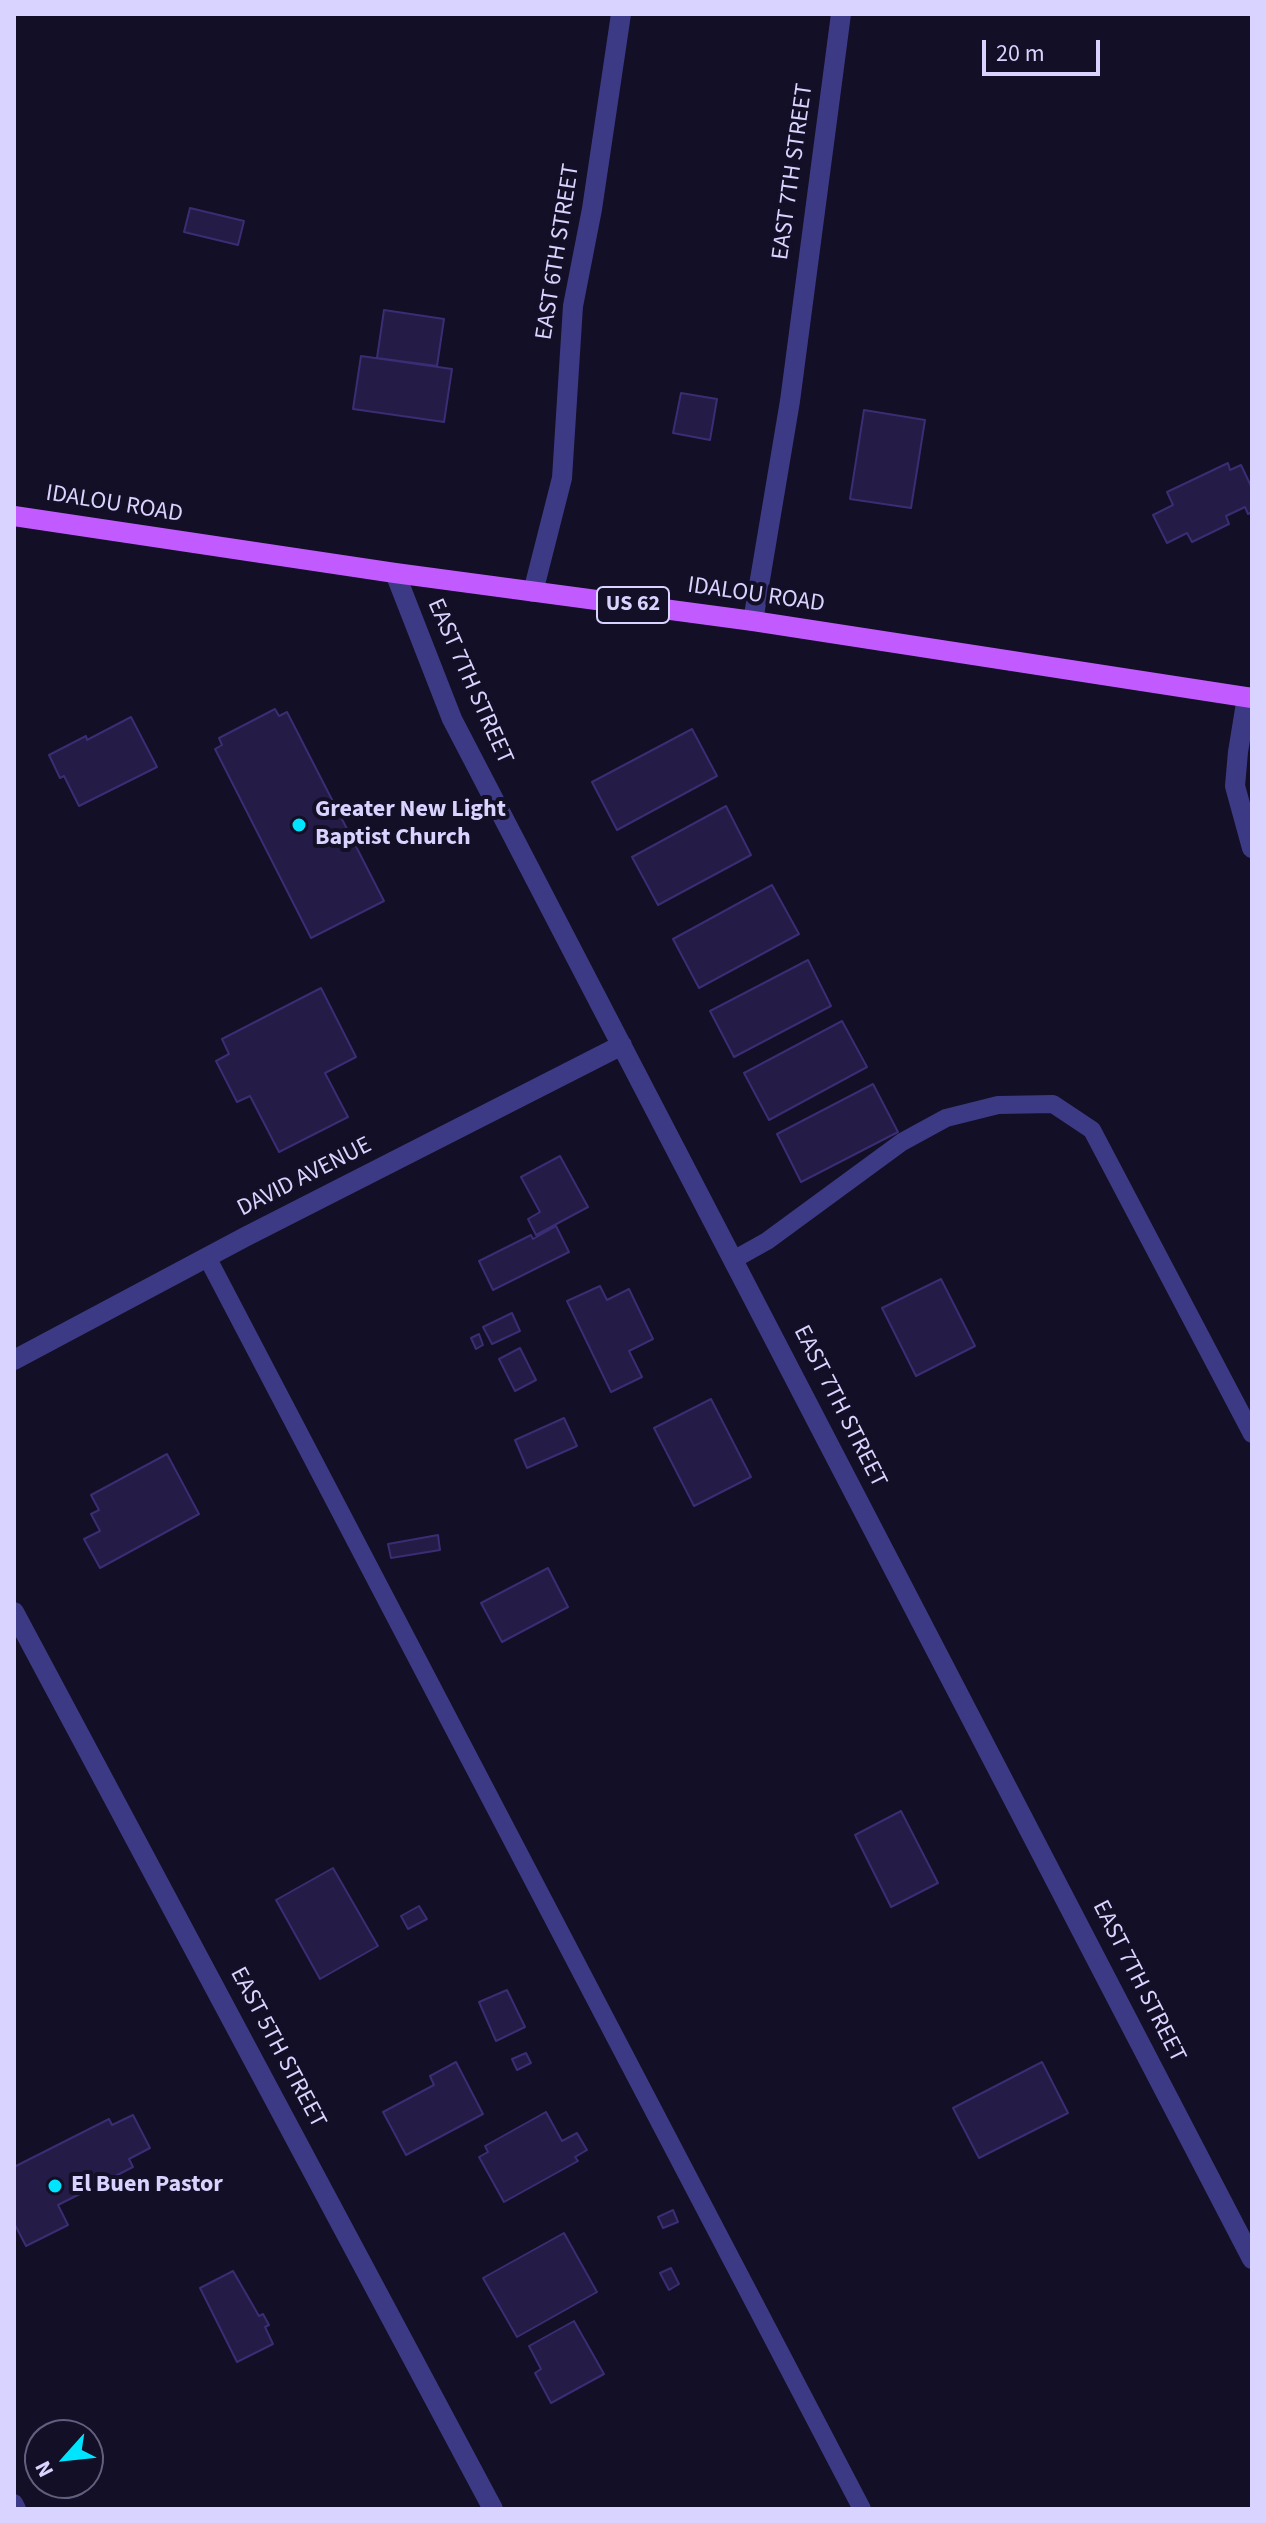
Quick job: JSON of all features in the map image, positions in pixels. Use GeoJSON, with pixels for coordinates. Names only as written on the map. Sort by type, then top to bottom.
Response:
{"type":"FeatureCollection","features":[{"type":"Feature","properties":{"kind":"main road","name":"IDALOU ROAD"},"geometry":{"type":"LineString","coordinates":[[14,516],[395,573],[753,621],[1249,697]]}},
{"type":"Feature","properties":{"kind":"street","name":"EAST 6TH STREET"},"geometry":{"type":"LineString","coordinates":[[533,592],[562,478],[573,306],[592,209],[621,14]]}},
{"type":"Feature","properties":{"kind":"street","name":"EAST 7TH STREET"},"geometry":{"type":"LineString","coordinates":[[753,621],[790,401],[841,14]]}},
{"type":"Feature","properties":{"kind":"street","name":"EAST 7TH STREET"},"geometry":{"type":"LineString","coordinates":[[395,573],[452,719],[1252,2259]]}},
{"type":"Feature","properties":{"kind":"street"},"geometry":{"type":"LineString","coordinates":[[1249,697],[1235,786],[1252,848]]}},
{"type":"Feature","properties":{"kind":"street","name":"DAVID AVENUE"},"geometry":{"type":"LineString","coordinates":[[14,1360],[207,1257],[622,1045]]}},
{"type":"Feature","properties":{"kind":"street","name":"EAST 5TH STREET"},"geometry":{"type":"LineString","coordinates":[[14,1612],[493,2509]]}},
{"type":"Feature","properties":{"kind":"lane"},"geometry":{"type":"LineString","coordinates":[[733,1260],[767,1241],[902,1142],[946,1118],[998,1105],[1053,1104],[1092,1130],[1252,1434]]}},
{"type":"Feature","properties":{"kind":"lane"},"geometry":{"type":"LineString","coordinates":[[207,1257],[862,2509]]}},
{"type":"Feature","properties":{"kind":"lane"},"geometry":{"type":"LineString","coordinates":[[14,2503],[17,2509]]}},
{"type":"Feature","properties":{"kind":"building"},"geometry":{"type":"Polygon","coordinates":[[[190,208],[244,221],[238,245],[184,232],[190,208]]]}},
{"type":"Feature","properties":{"kind":"building"},"geometry":{"type":"Polygon","coordinates":[[[384,310],[444,319],[437,366],[377,358],[384,310]]]}},
{"type":"Feature","properties":{"kind":"building"},"geometry":{"type":"Polygon","coordinates":[[[361,356],[452,369],[444,422],[353,409],[361,356]]]}},
{"type":"Feature","properties":{"kind":"building"},"geometry":{"type":"Polygon","coordinates":[[[681,393],[717,399],[710,440],[673,433],[681,393]]]}},
{"type":"Feature","properties":{"kind":"building"},"geometry":{"type":"Polygon","coordinates":[[[864,410],[925,420],[911,508],[850,499],[864,410]]]}},
{"type":"Feature","properties":{"kind":"building"},"geometry":{"type":"Polygon","coordinates":[[[1228,463],[1230,470],[1241,465],[1252,488],[1252,512],[1248,514],[1245,507],[1226,516],[1229,524],[1192,542],[1187,533],[1167,543],[1153,515],[1173,505],[1167,492],[1228,463]]]}},
{"type":"Feature","properties":{"kind":"building","name":"Greater New Light Baptist Church"},"geometry":{"type":"Polygon","coordinates":[[[275,709],[279,716],[287,712],[384,901],[311,938],[215,749],[222,745],[219,738],[275,709]]]}},
{"type":"Feature","properties":{"kind":"building"},"geometry":{"type":"Polygon","coordinates":[[[131,717],[157,767],[79,806],[49,755],[131,717]]]}},
{"type":"Feature","properties":{"kind":"building"},"geometry":{"type":"Polygon","coordinates":[[[692,729],[717,776],[617,830],[592,782],[692,729]]]}},
{"type":"Feature","properties":{"kind":"building"},"geometry":{"type":"Polygon","coordinates":[[[726,806],[751,855],[658,905],[632,857],[726,806]]]}},
{"type":"Feature","properties":{"kind":"building"},"geometry":{"type":"Polygon","coordinates":[[[772,885],[799,934],[699,988],[673,939],[772,885]]]}},
{"type":"Feature","properties":{"kind":"building"},"geometry":{"type":"Polygon","coordinates":[[[808,960],[831,1006],[734,1057],[710,1011],[808,960]]]}},
{"type":"Feature","properties":{"kind":"building"},"geometry":{"type":"Polygon","coordinates":[[[321,988],[356,1057],[325,1073],[348,1117],[279,1152],[250,1096],[237,1102],[216,1061],[229,1054],[222,1039],[321,988]]]}},
{"type":"Feature","properties":{"kind":"building"},"geometry":{"type":"Polygon","coordinates":[[[842,1021],[867,1067],[769,1120],[744,1073],[842,1021]]]}},
{"type":"Feature","properties":{"kind":"building"},"geometry":{"type":"Polygon","coordinates":[[[873,1084],[898,1132],[801,1182],[777,1134],[873,1084]]]}},
{"type":"Feature","properties":{"kind":"building"},"geometry":{"type":"Polygon","coordinates":[[[560,1156],[588,1207],[536,1235],[528,1219],[540,1212],[521,1177],[560,1156]]]}},
{"type":"Feature","properties":{"kind":"building"},"geometry":{"type":"Polygon","coordinates":[[[556,1226],[569,1252],[493,1290],[479,1261],[556,1226]]]}},
{"type":"Feature","properties":{"kind":"building"},"geometry":{"type":"Polygon","coordinates":[[[941,1279],[975,1346],[916,1376],[882,1308],[941,1279]]]}},
{"type":"Feature","properties":{"kind":"building"},"geometry":{"type":"Polygon","coordinates":[[[600,1286],[607,1300],[629,1289],[653,1339],[629,1351],[642,1377],[611,1392],[567,1301],[600,1286]]]}},
{"type":"Feature","properties":{"kind":"building"},"geometry":{"type":"Polygon","coordinates":[[[512,1313],[520,1331],[492,1344],[483,1327],[512,1313]]]}},
{"type":"Feature","properties":{"kind":"building"},"geometry":{"type":"Polygon","coordinates":[[[479,1334],[483,1345],[476,1349],[471,1338],[479,1334]]]}},
{"type":"Feature","properties":{"kind":"building"},"geometry":{"type":"Polygon","coordinates":[[[520,1348],[536,1380],[515,1391],[499,1359],[520,1348]]]}},
{"type":"Feature","properties":{"kind":"building"},"geometry":{"type":"Polygon","coordinates":[[[711,1399],[751,1477],[694,1506],[654,1428],[711,1399]]]}},
{"type":"Feature","properties":{"kind":"building"},"geometry":{"type":"Polygon","coordinates":[[[564,1418],[577,1446],[527,1468],[515,1440],[564,1418]]]}},
{"type":"Feature","properties":{"kind":"building"},"geometry":{"type":"Polygon","coordinates":[[[167,1454],[199,1514],[100,1568],[84,1539],[100,1531],[91,1514],[99,1510],[91,1495],[167,1454]]]}},
{"type":"Feature","properties":{"kind":"building"},"geometry":{"type":"Polygon","coordinates":[[[438,1535],[440,1550],[391,1558],[388,1544],[438,1535]]]}},
{"type":"Feature","properties":{"kind":"building"},"geometry":{"type":"Polygon","coordinates":[[[548,1568],[568,1607],[502,1642],[481,1603],[548,1568]]]}},
{"type":"Feature","properties":{"kind":"building"},"geometry":{"type":"Polygon","coordinates":[[[901,1811],[938,1883],[891,1907],[855,1835],[901,1811]]]}},
{"type":"Feature","properties":{"kind":"building"},"geometry":{"type":"Polygon","coordinates":[[[333,1868],[378,1946],[320,1979],[276,1900],[333,1868]]]}},
{"type":"Feature","properties":{"kind":"building"},"geometry":{"type":"Polygon","coordinates":[[[419,1906],[427,1919],[408,1929],[401,1916],[419,1906]]]}},
{"type":"Feature","properties":{"kind":"building"},"geometry":{"type":"Polygon","coordinates":[[[507,1990],[525,2027],[496,2041],[479,2002],[507,1990]]]}},
{"type":"Feature","properties":{"kind":"building"},"geometry":{"type":"Polygon","coordinates":[[[526,2053],[531,2063],[517,2070],[512,2059],[526,2053]]]}},
{"type":"Feature","properties":{"kind":"building"},"geometry":{"type":"Polygon","coordinates":[[[456,2062],[483,2114],[406,2155],[383,2112],[434,2085],[430,2076],[456,2062]]]}},
{"type":"Feature","properties":{"kind":"building"},"geometry":{"type":"Polygon","coordinates":[[[1042,2062],[1068,2113],[979,2158],[953,2108],[1042,2062]]]}},
{"type":"Feature","properties":{"kind":"building"},"geometry":{"type":"Polygon","coordinates":[[[546,2112],[562,2141],[577,2133],[587,2150],[575,2157],[578,2161],[504,2202],[479,2157],[488,2152],[485,2146],[546,2112]]]}},
{"type":"Feature","properties":{"kind":"building","name":"El Buen Pastor"},"geometry":{"type":"Polygon","coordinates":[[[133,2115],[150,2148],[129,2159],[133,2167],[58,2205],[68,2225],[26,2246],[14,2223],[14,2167],[109,2119],[112,2125],[133,2115]]]}},
{"type":"Feature","properties":{"kind":"building"},"geometry":{"type":"Polygon","coordinates":[[[673,2210],[678,2222],[663,2228],[658,2217],[673,2210]]]}},
{"type":"Feature","properties":{"kind":"building"},"geometry":{"type":"Polygon","coordinates":[[[564,2233],[597,2292],[517,2337],[483,2278],[564,2233]]]}},
{"type":"Feature","properties":{"kind":"building"},"geometry":{"type":"Polygon","coordinates":[[[671,2268],[679,2284],[669,2290],[660,2273],[671,2268]]]}},
{"type":"Feature","properties":{"kind":"building"},"geometry":{"type":"Polygon","coordinates":[[[233,2271],[259,2316],[263,2314],[273,2344],[237,2362],[200,2288],[233,2271]]]}},
{"type":"Feature","properties":{"kind":"building"},"geometry":{"type":"Polygon","coordinates":[[[574,2321],[604,2374],[551,2403],[535,2373],[541,2369],[529,2346],[574,2321]]]}},
{"type":"Feature","properties":{"kind":"place","name":"Greater New Light Baptist Church"},"geometry":{"type":"Point","coordinates":[299,825]}},
{"type":"Feature","properties":{"kind":"place","name":"El Buen Pastor"},"geometry":{"type":"Point","coordinates":[55,2186]}}]}
